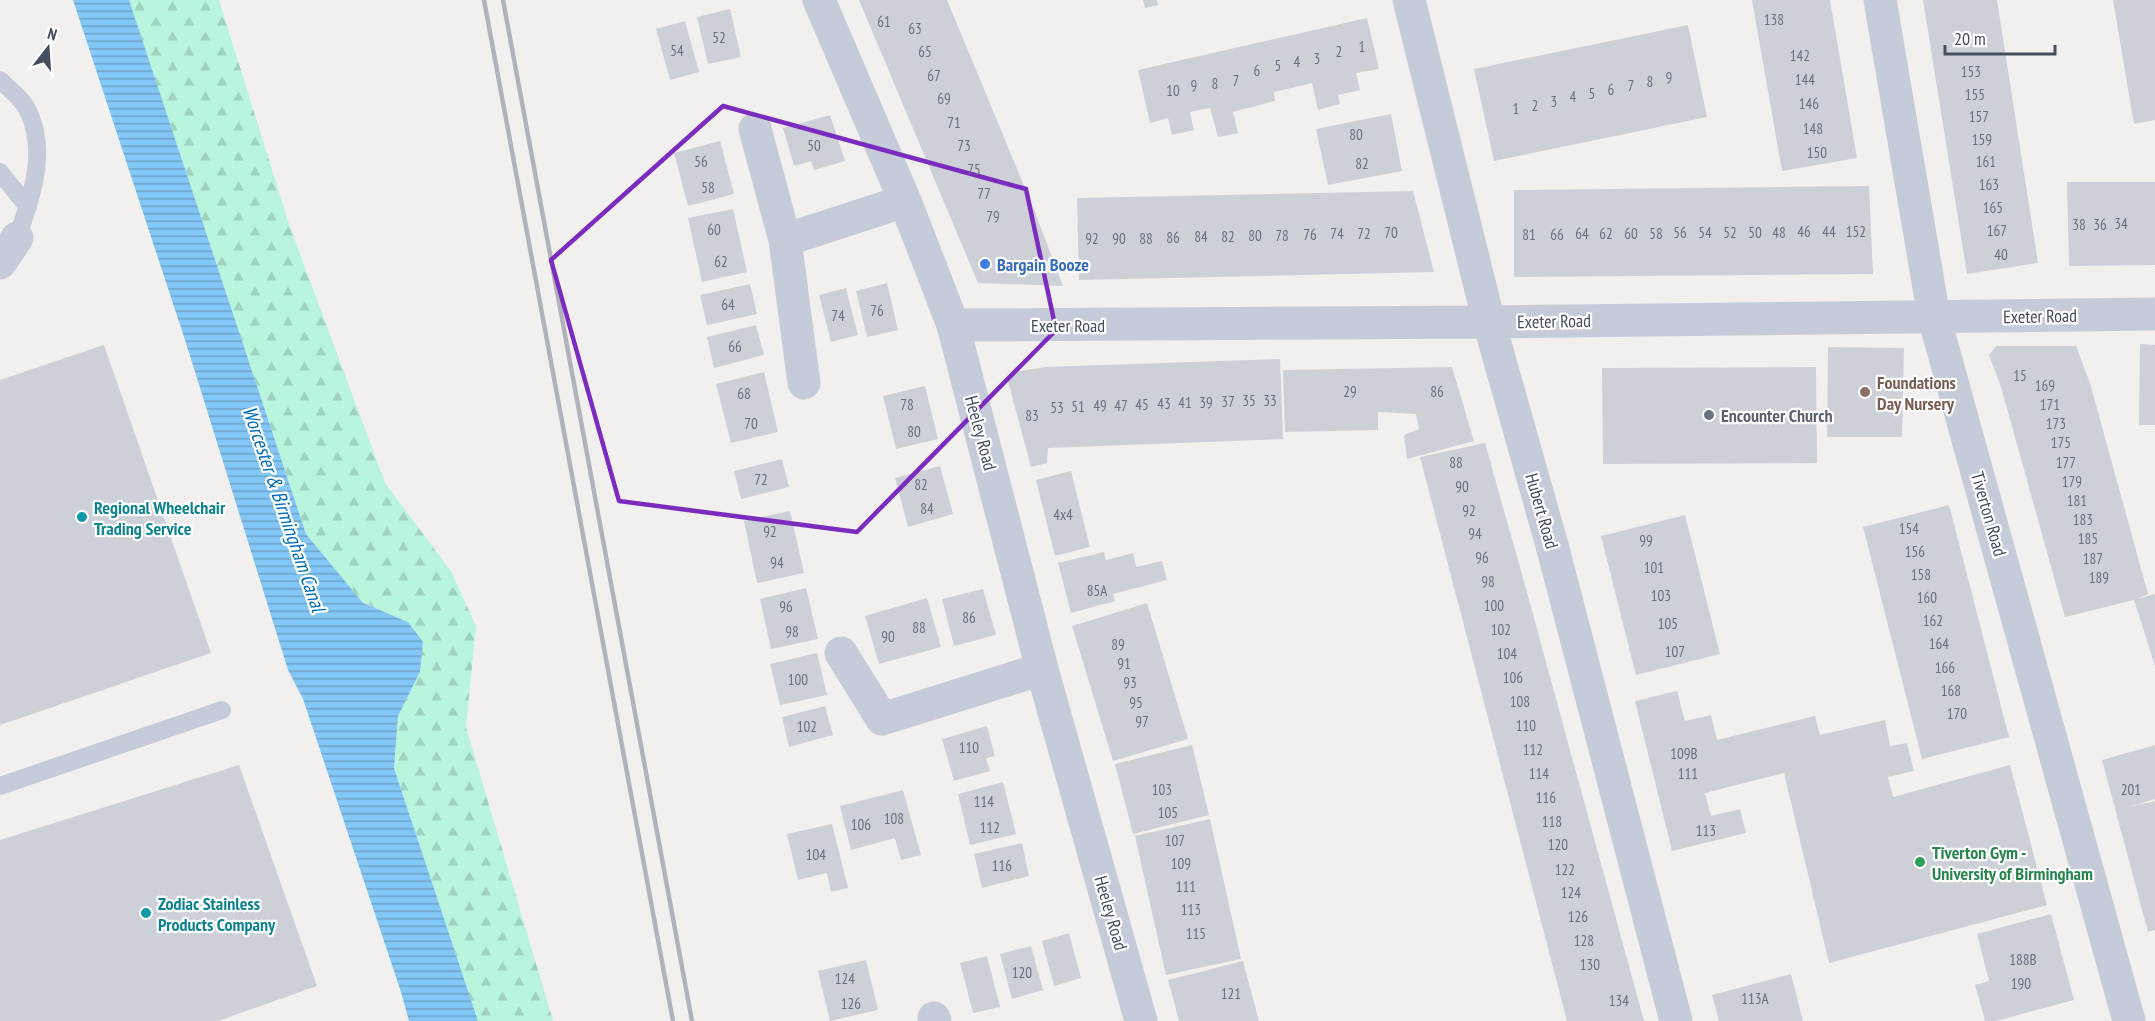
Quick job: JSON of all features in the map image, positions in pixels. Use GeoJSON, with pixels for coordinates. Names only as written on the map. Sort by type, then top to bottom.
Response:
{"type":"FeatureCollection","features":[{"type":"Feature","properties":{"kind":"street","name":"Heeley Road"},"geometry":{"type":"LineString","coordinates":[[819,0],[905,201],[953,325],[1042,669],[1137,1020]]}},
{"type":"Feature","properties":{"kind":"street","name":"Hubert Road"},"geometry":{"type":"LineString","coordinates":[[1409,0],[1489,322],[1553,549],[1676,1021]]}},
{"type":"Feature","properties":{"kind":"street","name":"Tiverton Road"},"geometry":{"type":"LineString","coordinates":[[1880,0],[1934,317],[2129,1021]]}},
{"type":"Feature","properties":{"kind":"street"},"geometry":{"type":"LineString","coordinates":[[755,129],[785,240],[804,383]]}},
{"type":"Feature","properties":{"kind":"street"},"geometry":{"type":"LineString","coordinates":[[785,240],[905,201]]}},
{"type":"Feature","properties":{"kind":"street","name":"Exeter Road"},"geometry":{"type":"LineString","coordinates":[[953,325],[1489,322],[2155,314]]}},
{"type":"Feature","properties":{"kind":"street"},"geometry":{"type":"LineString","coordinates":[[842,653],[882,718],[1042,669]]}},
{"type":"Feature","properties":{"kind":"lane"},"geometry":{"type":"LineString","coordinates":[[0,80],[25,106],[36,138],[37,169],[28,207],[8,251]]}},
{"type":"Feature","properties":{"kind":"lane"},"geometry":{"type":"LineString","coordinates":[[0,171],[28,207]]}},
{"type":"Feature","properties":{"kind":"lane"},"geometry":{"type":"LineString","coordinates":[[0,786],[222,710]]}},
{"type":"Feature","properties":{"kind":"highlighted area"},"geometry":{"type":"Polygon","coordinates":[[[723,106],[1026,189],[1056,330],[857,532],[619,501],[551,260],[723,106]]]}},
{"type":"Feature","properties":{"kind":"green space"},"geometry":{"type":"Polygon","coordinates":[[[129,0],[219,0],[289,224],[385,483],[451,571],[476,626],[466,727],[553,1021],[478,1021],[394,768],[398,716],[420,672],[408,622],[363,603],[306,534],[129,0]]]}},
{"type":"Feature","properties":{"kind":"water","name":"Worcester & Birmingham Canal"},"geometry":{"type":"Polygon","coordinates":[[[73,0],[129,0],[306,534],[363,603],[408,622],[423,642],[420,672],[398,716],[394,768],[478,1021],[409,1021],[303,699],[288,670],[186,343],[73,0]]]}},
{"type":"Feature","properties":{"kind":"building"},"geometry":{"type":"Polygon","coordinates":[[[859,0],[947,0],[1035,212],[1063,286],[978,283],[859,0]]]}},
{"type":"Feature","properties":{"kind":"building"},"geometry":{"type":"Polygon","coordinates":[[[1143,0],[1157,0],[1158,5],[1145,8],[1143,0]]]}},
{"type":"Feature","properties":{"kind":"building"},"geometry":{"type":"Polygon","coordinates":[[[1752,0],[1830,0],[1857,158],[1782,171],[1752,0]]]}},
{"type":"Feature","properties":{"kind":"building"},"geometry":{"type":"Polygon","coordinates":[[[1923,0],[1997,0],[2038,263],[1967,274],[1923,0]]]}},
{"type":"Feature","properties":{"kind":"building"},"geometry":{"type":"Polygon","coordinates":[[[2113,0],[2155,0],[2155,120],[2134,124],[2113,0]]]}},
{"type":"Feature","properties":{"kind":"building"},"geometry":{"type":"Polygon","coordinates":[[[730,9],[741,57],[708,64],[697,17],[730,9]]]}},
{"type":"Feature","properties":{"kind":"building"},"geometry":{"type":"Polygon","coordinates":[[[1367,18],[1379,69],[1356,73],[1360,90],[1338,95],[1340,104],[1318,110],[1312,83],[1274,92],[1275,101],[1233,112],[1238,133],[1218,137],[1210,108],[1190,112],[1194,130],[1172,135],[1168,118],[1150,123],[1138,70],[1367,18]]]}},
{"type":"Feature","properties":{"kind":"building"},"geometry":{"type":"Polygon","coordinates":[[[685,21],[699,72],[670,80],[656,29],[685,21]]]}},
{"type":"Feature","properties":{"kind":"building"},"geometry":{"type":"Polygon","coordinates":[[[1688,25],[1707,117],[1494,161],[1474,69],[1688,25]]]}},
{"type":"Feature","properties":{"kind":"building"},"geometry":{"type":"Polygon","coordinates":[[[1391,114],[1402,171],[1328,185],[1316,129],[1391,114]]]}},
{"type":"Feature","properties":{"kind":"building"},"geometry":{"type":"Polygon","coordinates":[[[830,115],[845,161],[814,170],[811,161],[794,166],[783,128],[830,115]]]}},
{"type":"Feature","properties":{"kind":"building"},"geometry":{"type":"Polygon","coordinates":[[[720,141],[734,194],[688,206],[674,153],[720,141]]]}},
{"type":"Feature","properties":{"kind":"building"},"geometry":{"type":"Polygon","coordinates":[[[2067,182],[2155,182],[2155,265],[2069,266],[2067,182]]]}},
{"type":"Feature","properties":{"kind":"building"},"geometry":{"type":"Polygon","coordinates":[[[1869,186],[1873,274],[1514,277],[1514,190],[1869,186]]]}},
{"type":"Feature","properties":{"kind":"building"},"geometry":{"type":"Polygon","coordinates":[[[1413,191],[1434,272],[1079,280],[1077,198],[1413,191]]]}},
{"type":"Feature","properties":{"kind":"building"},"geometry":{"type":"Polygon","coordinates":[[[733,209],[747,272],[702,282],[688,218],[733,209]]]}},
{"type":"Feature","properties":{"kind":"building"},"geometry":{"type":"Polygon","coordinates":[[[887,283],[898,330],[867,337],[856,291],[887,283]]]}},
{"type":"Feature","properties":{"kind":"building"},"geometry":{"type":"Polygon","coordinates":[[[750,284],[757,314],[707,325],[700,295],[750,284]]]}},
{"type":"Feature","properties":{"kind":"building"},"geometry":{"type":"Polygon","coordinates":[[[846,288],[858,335],[831,342],[819,295],[846,288]]]}},
{"type":"Feature","properties":{"kind":"building"},"geometry":{"type":"Polygon","coordinates":[[[756,325],[764,355],[714,368],[707,337],[756,325]]]}},
{"type":"Feature","properties":{"kind":"building"},"geometry":{"type":"Polygon","coordinates":[[[2140,344],[2155,345],[2155,425],[2139,425],[2140,344]]]}},
{"type":"Feature","properties":{"kind":"building","name":"Regional Wheelchair Trading Service"},"geometry":{"type":"Polygon","coordinates":[[[104,345],[211,653],[0,725],[0,380],[104,345]]]}},
{"type":"Feature","properties":{"kind":"building"},"geometry":{"type":"Polygon","coordinates":[[[1996,346],[2076,346],[2090,383],[2148,594],[2137,599],[2155,594],[2155,666],[2134,600],[2065,617],[2001,387],[1989,355],[1996,346]]]}},
{"type":"Feature","properties":{"kind":"building","name":"Foundations Day Nursery"},"geometry":{"type":"Polygon","coordinates":[[[1828,347],[1904,348],[1902,437],[1827,437],[1828,347]]]}},
{"type":"Feature","properties":{"kind":"building"},"geometry":{"type":"Polygon","coordinates":[[[1280,359],[1283,439],[1048,448],[1047,463],[1031,467],[1008,381],[1014,372],[1045,367],[1280,359]]]}},
{"type":"Feature","properties":{"kind":"building"},"geometry":{"type":"Polygon","coordinates":[[[1452,367],[1474,441],[1407,459],[1404,435],[1419,429],[1416,414],[1378,412],[1378,430],[1285,432],[1283,370],[1452,367]]]}},
{"type":"Feature","properties":{"kind":"building","name":"Encounter Church"},"geometry":{"type":"Polygon","coordinates":[[[1816,367],[1817,463],[1603,464],[1602,368],[1816,367]]]}},
{"type":"Feature","properties":{"kind":"building"},"geometry":{"type":"Polygon","coordinates":[[[764,372],[778,432],[731,443],[716,384],[764,372]]]}},
{"type":"Feature","properties":{"kind":"building"},"geometry":{"type":"Polygon","coordinates":[[[925,386],[938,439],[896,449],[883,396],[925,386]]]}},
{"type":"Feature","properties":{"kind":"building"},"geometry":{"type":"Polygon","coordinates":[[[1485,443],[1644,1021],[1567,1021],[1420,457],[1485,443]]]}},
{"type":"Feature","properties":{"kind":"building"},"geometry":{"type":"Polygon","coordinates":[[[782,459],[789,487],[741,499],[734,471],[782,459]]]}},
{"type":"Feature","properties":{"kind":"building"},"geometry":{"type":"Polygon","coordinates":[[[940,466],[953,514],[908,527],[895,478],[940,466]]]}},
{"type":"Feature","properties":{"kind":"building"},"geometry":{"type":"Polygon","coordinates":[[[1071,471],[1090,547],[1055,556],[1036,480],[1071,471]]]}},
{"type":"Feature","properties":{"kind":"building"},"geometry":{"type":"Polygon","coordinates":[[[1949,505],[2009,737],[1922,759],[1863,527],[1949,505]]]}},
{"type":"Feature","properties":{"kind":"building"},"geometry":{"type":"Polygon","coordinates":[[[790,511],[804,573],[757,583],[744,521],[790,511]]]}},
{"type":"Feature","properties":{"kind":"building"},"geometry":{"type":"Polygon","coordinates":[[[1685,515],[1720,654],[1636,675],[1601,536],[1685,515]]]}},
{"type":"Feature","properties":{"kind":"building"},"geometry":{"type":"Polygon","coordinates":[[[1104,552],[1106,560],[1133,553],[1136,567],[1162,561],[1167,580],[1113,594],[1115,601],[1071,613],[1058,563],[1104,552]]]}},
{"type":"Feature","properties":{"kind":"building"},"geometry":{"type":"Polygon","coordinates":[[[806,588],[818,639],[771,649],[760,599],[806,588]]]}},
{"type":"Feature","properties":{"kind":"building"},"geometry":{"type":"Polygon","coordinates":[[[983,589],[996,635],[954,646],[942,599],[983,589]]]}},
{"type":"Feature","properties":{"kind":"building"},"geometry":{"type":"Polygon","coordinates":[[[927,598],[941,647],[879,664],[865,616],[927,598]]]}},
{"type":"Feature","properties":{"kind":"building"},"geometry":{"type":"Polygon","coordinates":[[[1147,603],[1188,739],[1113,761],[1072,626],[1147,603]]]}},
{"type":"Feature","properties":{"kind":"building"},"geometry":{"type":"Polygon","coordinates":[[[817,653],[827,695],[780,705],[770,664],[817,653]]]}},
{"type":"Feature","properties":{"kind":"building"},"geometry":{"type":"Polygon","coordinates":[[[1677,691],[1685,721],[1711,715],[1717,740],[1815,716],[1820,735],[1885,720],[1890,746],[1907,743],[1914,771],[1888,777],[1893,797],[2010,765],[2047,905],[1829,963],[1784,773],[1705,793],[1711,816],[1740,809],[1746,833],[1672,851],[1635,701],[1677,691]]]}},
{"type":"Feature","properties":{"kind":"building"},"geometry":{"type":"Polygon","coordinates":[[[825,706],[833,735],[789,747],[782,717],[825,706]]]}},
{"type":"Feature","properties":{"kind":"building"},"geometry":{"type":"Polygon","coordinates":[[[987,726],[995,756],[986,758],[990,771],[954,781],[942,739],[987,726]]]}},
{"type":"Feature","properties":{"kind":"building"},"geometry":{"type":"Polygon","coordinates":[[[1192,745],[1209,815],[1133,834],[1115,764],[1192,745]]]}},
{"type":"Feature","properties":{"kind":"building"},"geometry":{"type":"Polygon","coordinates":[[[2155,745],[2155,799],[2125,808],[2155,801],[2155,930],[2148,932],[2102,760],[2155,745]]]}},
{"type":"Feature","properties":{"kind":"building","name":"Zodiac Stainless Products Company"},"geometry":{"type":"Polygon","coordinates":[[[239,765],[317,986],[218,1021],[0,1021],[0,840],[239,765]]]}},
{"type":"Feature","properties":{"kind":"building"},"geometry":{"type":"Polygon","coordinates":[[[1003,782],[1016,834],[970,845],[958,794],[1003,782]]]}},
{"type":"Feature","properties":{"kind":"building"},"geometry":{"type":"Polygon","coordinates":[[[903,790],[921,855],[901,860],[895,838],[851,850],[840,806],[903,790]]]}},
{"type":"Feature","properties":{"kind":"building"},"geometry":{"type":"Polygon","coordinates":[[[1210,819],[1241,959],[1166,975],[1135,836],[1210,819]]]}},
{"type":"Feature","properties":{"kind":"building"},"geometry":{"type":"Polygon","coordinates":[[[832,824],[848,888],[831,892],[827,873],[798,880],[787,834],[832,824]]]}},
{"type":"Feature","properties":{"kind":"building"},"geometry":{"type":"Polygon","coordinates":[[[1022,843],[1029,876],[982,888],[974,854],[1022,843]]]}},
{"type":"Feature","properties":{"kind":"building"},"geometry":{"type":"Polygon","coordinates":[[[2051,914],[2074,1000],[1996,1021],[1985,1021],[1975,985],[1989,981],[1977,934],[2051,914]]]}},
{"type":"Feature","properties":{"kind":"building"},"geometry":{"type":"Polygon","coordinates":[[[1069,933],[1081,978],[1054,986],[1042,941],[1069,933]]]}},
{"type":"Feature","properties":{"kind":"building"},"geometry":{"type":"Polygon","coordinates":[[[1031,946],[1043,990],[1012,999],[1000,954],[1031,946]]]}},
{"type":"Feature","properties":{"kind":"building"},"geometry":{"type":"Polygon","coordinates":[[[987,956],[1000,1007],[973,1013],[960,963],[987,956]]]}},
{"type":"Feature","properties":{"kind":"building"},"geometry":{"type":"Polygon","coordinates":[[[866,960],[878,1010],[830,1021],[818,971],[866,960]]]}},
{"type":"Feature","properties":{"kind":"building"},"geometry":{"type":"Polygon","coordinates":[[[1243,961],[1259,1021],[1179,1021],[1168,980],[1243,961]]]}},
{"type":"Feature","properties":{"kind":"building"},"geometry":{"type":"Polygon","coordinates":[[[1791,974],[1803,1021],[1719,1021],[1712,995],[1791,974]]]}},
{"type":"Feature","properties":{"kind":"railway"},"geometry":{"type":"LineString","coordinates":[[484,0],[673,1021]]}},
{"type":"Feature","properties":{"kind":"railway"},"geometry":{"type":"LineString","coordinates":[[503,0],[692,1021]]}},
{"type":"Feature","properties":{"kind":"place","name":"Bargain Booze"},"geometry":{"type":"Point","coordinates":[985,264]}},
{"type":"Feature","properties":{"kind":"place","name":"Foundations Day Nursery"},"geometry":{"type":"Point","coordinates":[1865,392]}},
{"type":"Feature","properties":{"kind":"place","name":"Encounter Church"},"geometry":{"type":"Point","coordinates":[1709,415]}},
{"type":"Feature","properties":{"kind":"place","name":"Regional Wheelchair Trading Service"},"geometry":{"type":"Point","coordinates":[82,517]}},
{"type":"Feature","properties":{"kind":"place","name":"Tiverton Gym - University of Birmingham"},"geometry":{"type":"Point","coordinates":[1920,862]}},
{"type":"Feature","properties":{"kind":"place","name":"Zodiac Stainless Products Company"},"geometry":{"type":"Point","coordinates":[146,913]}}]}
